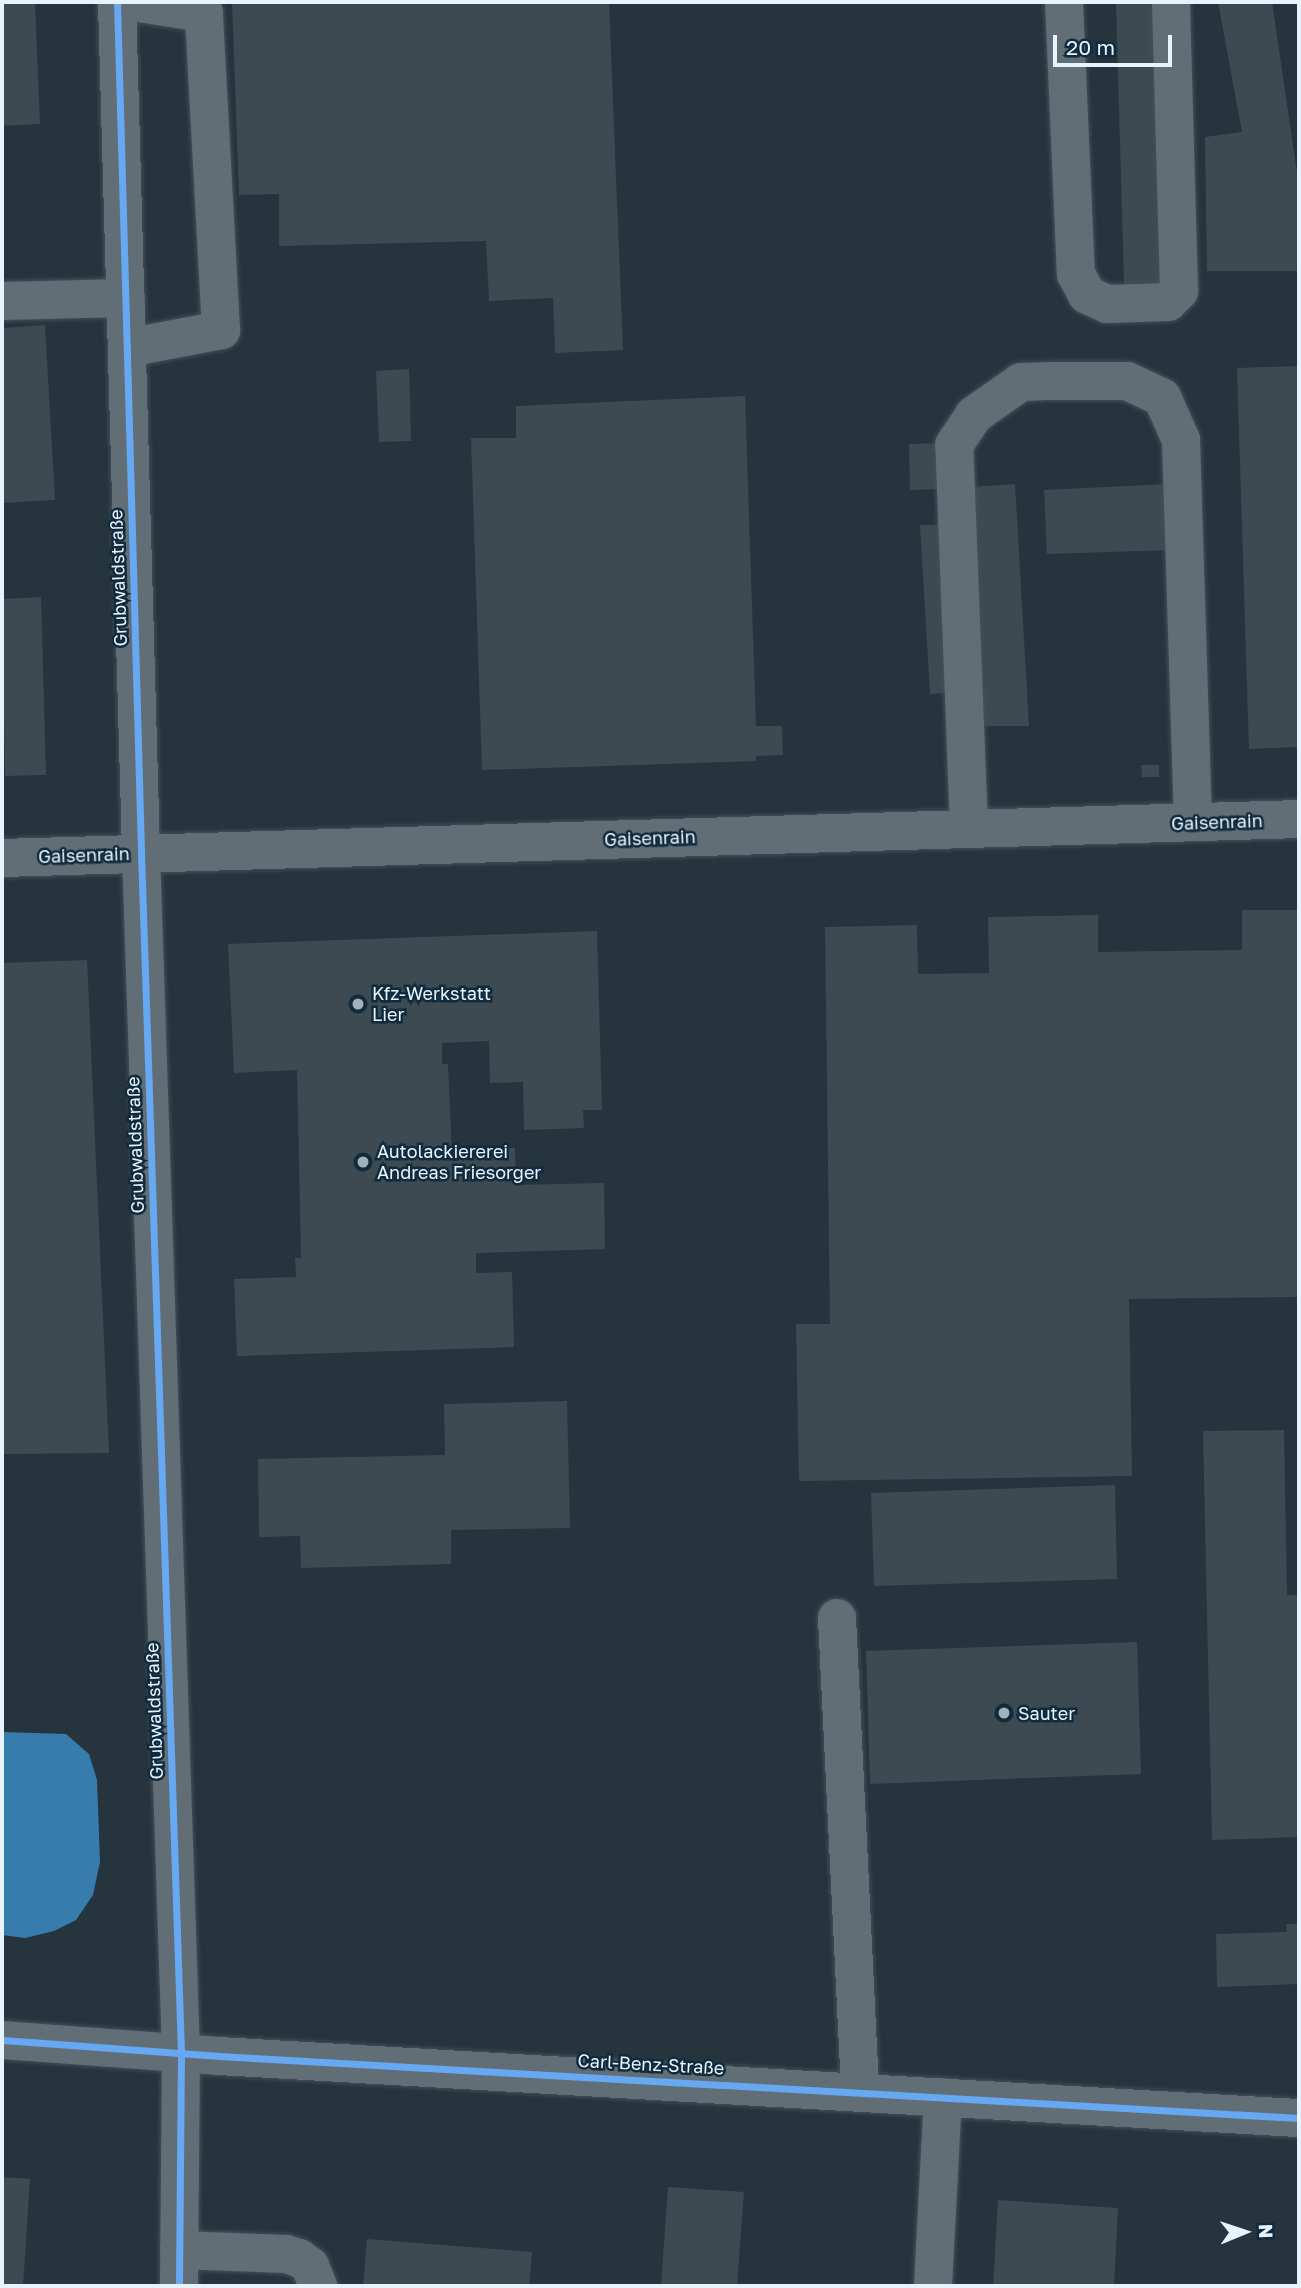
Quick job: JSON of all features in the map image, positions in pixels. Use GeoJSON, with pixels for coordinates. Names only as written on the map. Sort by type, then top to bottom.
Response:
{"type":"FeatureCollection","features":[{"type":"Feature","properties":{"kind":"street","name":"Grubwaldstraße"},"geometry":{"type":"LineString","coordinates":[[117,2],[141,853],[181,2053],[179,2268]]}},
{"type":"Feature","properties":{"kind":"street"},"geometry":{"type":"LineString","coordinates":[[127,348],[221,330],[204,13],[132,2]]}},
{"type":"Feature","properties":{"kind":"street"},"geometry":{"type":"LineString","coordinates":[[1064,2],[1076,274],[1087,295],[1107,304],[1168,302],[1180,291],[1171,2]]}},
{"type":"Feature","properties":{"kind":"street"},"geometry":{"type":"LineString","coordinates":[[2,301],[126,298]]}},
{"type":"Feature","properties":{"kind":"street"},"geometry":{"type":"LineString","coordinates":[[969,829],[954,445],[974,415],[1021,382],[1053,381],[1127,381],[1162,397],[1181,440],[1193,822]]}},
{"type":"Feature","properties":{"kind":"street","name":"Gaisenrain"},"geometry":{"type":"LineString","coordinates":[[2,858],[1299,819]]}},
{"type":"Feature","properties":{"kind":"street"},"geometry":{"type":"LineString","coordinates":[[837,1618],[860,2092]]}},
{"type":"Feature","properties":{"kind":"street","name":"Carl-Benz-Straße"},"geometry":{"type":"LineString","coordinates":[[2,2039],[181,2053],[1299,2118]]}},
{"type":"Feature","properties":{"kind":"street"},"geometry":{"type":"LineString","coordinates":[[933,2286],[943,2097]]}},
{"type":"Feature","properties":{"kind":"street"},"geometry":{"type":"LineString","coordinates":[[179,2268],[286,2254],[299,2258],[310,2266],[318,2286]]}},
{"type":"Feature","properties":{"kind":"water"},"geometry":{"type":"Polygon","coordinates":[[[2,1732],[66,1734],[89,1754],[97,1780],[100,1862],[93,1895],[76,1920],[54,1931],[25,1938],[2,1935],[2,1732]]]}},
{"type":"Feature","properties":{"kind":"building"},"geometry":{"type":"Polygon","coordinates":[[[2,2],[35,2],[40,124],[2,126],[2,2]]]}},
{"type":"Feature","properties":{"kind":"building"},"geometry":{"type":"Polygon","coordinates":[[[232,2],[609,2],[623,350],[555,353],[553,298],[489,301],[486,241],[279,246],[279,194],[239,195],[232,2]]]}},
{"type":"Feature","properties":{"kind":"building"},"geometry":{"type":"Polygon","coordinates":[[[1116,2],[1152,2],[1160,283],[1124,284],[1116,2]]]}},
{"type":"Feature","properties":{"kind":"building"},"geometry":{"type":"Polygon","coordinates":[[[1218,2],[1272,2],[1299,186],[1299,271],[1207,271],[1205,137],[1242,132],[1218,2]]]}},
{"type":"Feature","properties":{"kind":"building"},"geometry":{"type":"Polygon","coordinates":[[[45,325],[55,500],[2,503],[2,328],[45,325]]]}},
{"type":"Feature","properties":{"kind":"building"},"geometry":{"type":"Polygon","coordinates":[[[1299,366],[1299,747],[1249,749],[1237,368],[1299,366]]]}},
{"type":"Feature","properties":{"kind":"building"},"geometry":{"type":"Polygon","coordinates":[[[409,369],[411,441],[379,442],[376,371],[409,369]]]}},
{"type":"Feature","properties":{"kind":"building"},"geometry":{"type":"Polygon","coordinates":[[[745,396],[756,726],[782,726],[783,755],[756,756],[756,761],[482,770],[471,438],[516,438],[516,406],[745,396]]]}},
{"type":"Feature","properties":{"kind":"building"},"geometry":{"type":"Polygon","coordinates":[[[941,443],[942,489],[910,490],[909,444],[941,443]]]}},
{"type":"Feature","properties":{"kind":"building"},"geometry":{"type":"Polygon","coordinates":[[[1015,484],[1029,726],[965,726],[950,693],[930,694],[920,525],[940,525],[956,488],[1015,484]]]}},
{"type":"Feature","properties":{"kind":"building"},"geometry":{"type":"Polygon","coordinates":[[[1170,484],[1171,550],[1047,554],[1044,490],[1170,484]]]}},
{"type":"Feature","properties":{"kind":"building"},"geometry":{"type":"Polygon","coordinates":[[[41,597],[46,775],[5,776],[2,599],[41,597]]]}},
{"type":"Feature","properties":{"kind":"building"},"geometry":{"type":"Polygon","coordinates":[[[1141,765],[1159,765],[1159,777],[1142,777],[1141,765]]]}},
{"type":"Feature","properties":{"kind":"building"},"geometry":{"type":"Polygon","coordinates":[[[1242,910],[1299,910],[1299,1297],[1129,1299],[1132,1476],[799,1481],[796,1324],[830,1324],[825,927],[917,925],[918,974],[989,973],[988,917],[1098,915],[1098,952],[1242,950],[1242,910]]]}},
{"type":"Feature","properties":{"kind":"building"},"geometry":{"type":"Polygon","coordinates":[[[597,931],[602,1110],[583,1110],[584,1128],[524,1130],[523,1082],[490,1083],[489,1041],[442,1043],[442,1064],[448,1064],[452,1157],[493,1156],[493,1149],[515,1148],[516,1185],[604,1183],[605,1249],[476,1253],[476,1273],[512,1272],[514,1347],[237,1356],[234,1279],[296,1277],[295,1258],[301,1258],[297,1070],[234,1073],[228,944],[597,931]]]}},
{"type":"Feature","properties":{"kind":"building"},"geometry":{"type":"Polygon","coordinates":[[[87,960],[109,1453],[2,1454],[2,963],[87,960]]]}},
{"type":"Feature","properties":{"kind":"building"},"geometry":{"type":"Polygon","coordinates":[[[567,1401],[570,1528],[451,1530],[451,1564],[301,1568],[300,1536],[259,1537],[258,1459],[445,1455],[444,1404],[567,1401]]]}},
{"type":"Feature","properties":{"kind":"building"},"geometry":{"type":"Polygon","coordinates":[[[1284,1430],[1287,1595],[1299,1595],[1299,1837],[1212,1840],[1203,1431],[1284,1430]]]}},
{"type":"Feature","properties":{"kind":"building"},"geometry":{"type":"Polygon","coordinates":[[[1115,1485],[1117,1579],[874,1586],[871,1493],[1115,1485]]]}},
{"type":"Feature","properties":{"kind":"building","name":"Sauter"},"geometry":{"type":"Polygon","coordinates":[[[1137,1642],[1141,1774],[870,1784],[866,1651],[1137,1642]]]}},
{"type":"Feature","properties":{"kind":"building"},"geometry":{"type":"Polygon","coordinates":[[[1286,1924],[1299,1924],[1299,1984],[1217,1987],[1216,1934],[1287,1932],[1286,1924]]]}},
{"type":"Feature","properties":{"kind":"building"},"geometry":{"type":"Polygon","coordinates":[[[2,2177],[30,2179],[23,2286],[2,2286],[2,2177]]]}},
{"type":"Feature","properties":{"kind":"building"},"geometry":{"type":"Polygon","coordinates":[[[668,2187],[744,2192],[737,2286],[661,2286],[668,2187]]]}},
{"type":"Feature","properties":{"kind":"building"},"geometry":{"type":"Polygon","coordinates":[[[998,2200],[1118,2208],[1114,2286],[993,2286],[998,2200]]]}},
{"type":"Feature","properties":{"kind":"building"},"geometry":{"type":"Polygon","coordinates":[[[367,2239],[532,2252],[529,2286],[363,2286],[367,2239]]]}},
{"type":"Feature","properties":{"kind":"cycle path"},"geometry":{"type":"LineString","coordinates":[[117,2],[141,853],[181,2053],[179,2286]]}},
{"type":"Feature","properties":{"kind":"cycle path"},"geometry":{"type":"LineString","coordinates":[[2,2040],[219,2056],[1299,2118]]}},
{"type":"Feature","properties":{"kind":"place","name":"Kfz-Werkstatt Lier"},"geometry":{"type":"Point","coordinates":[358,1004]}},
{"type":"Feature","properties":{"kind":"place","name":"Autolackiererei Andreas Friesorger"},"geometry":{"type":"Point","coordinates":[363,1162]}},
{"type":"Feature","properties":{"kind":"place","name":"Sauter"},"geometry":{"type":"Point","coordinates":[1004,1713]}}]}
